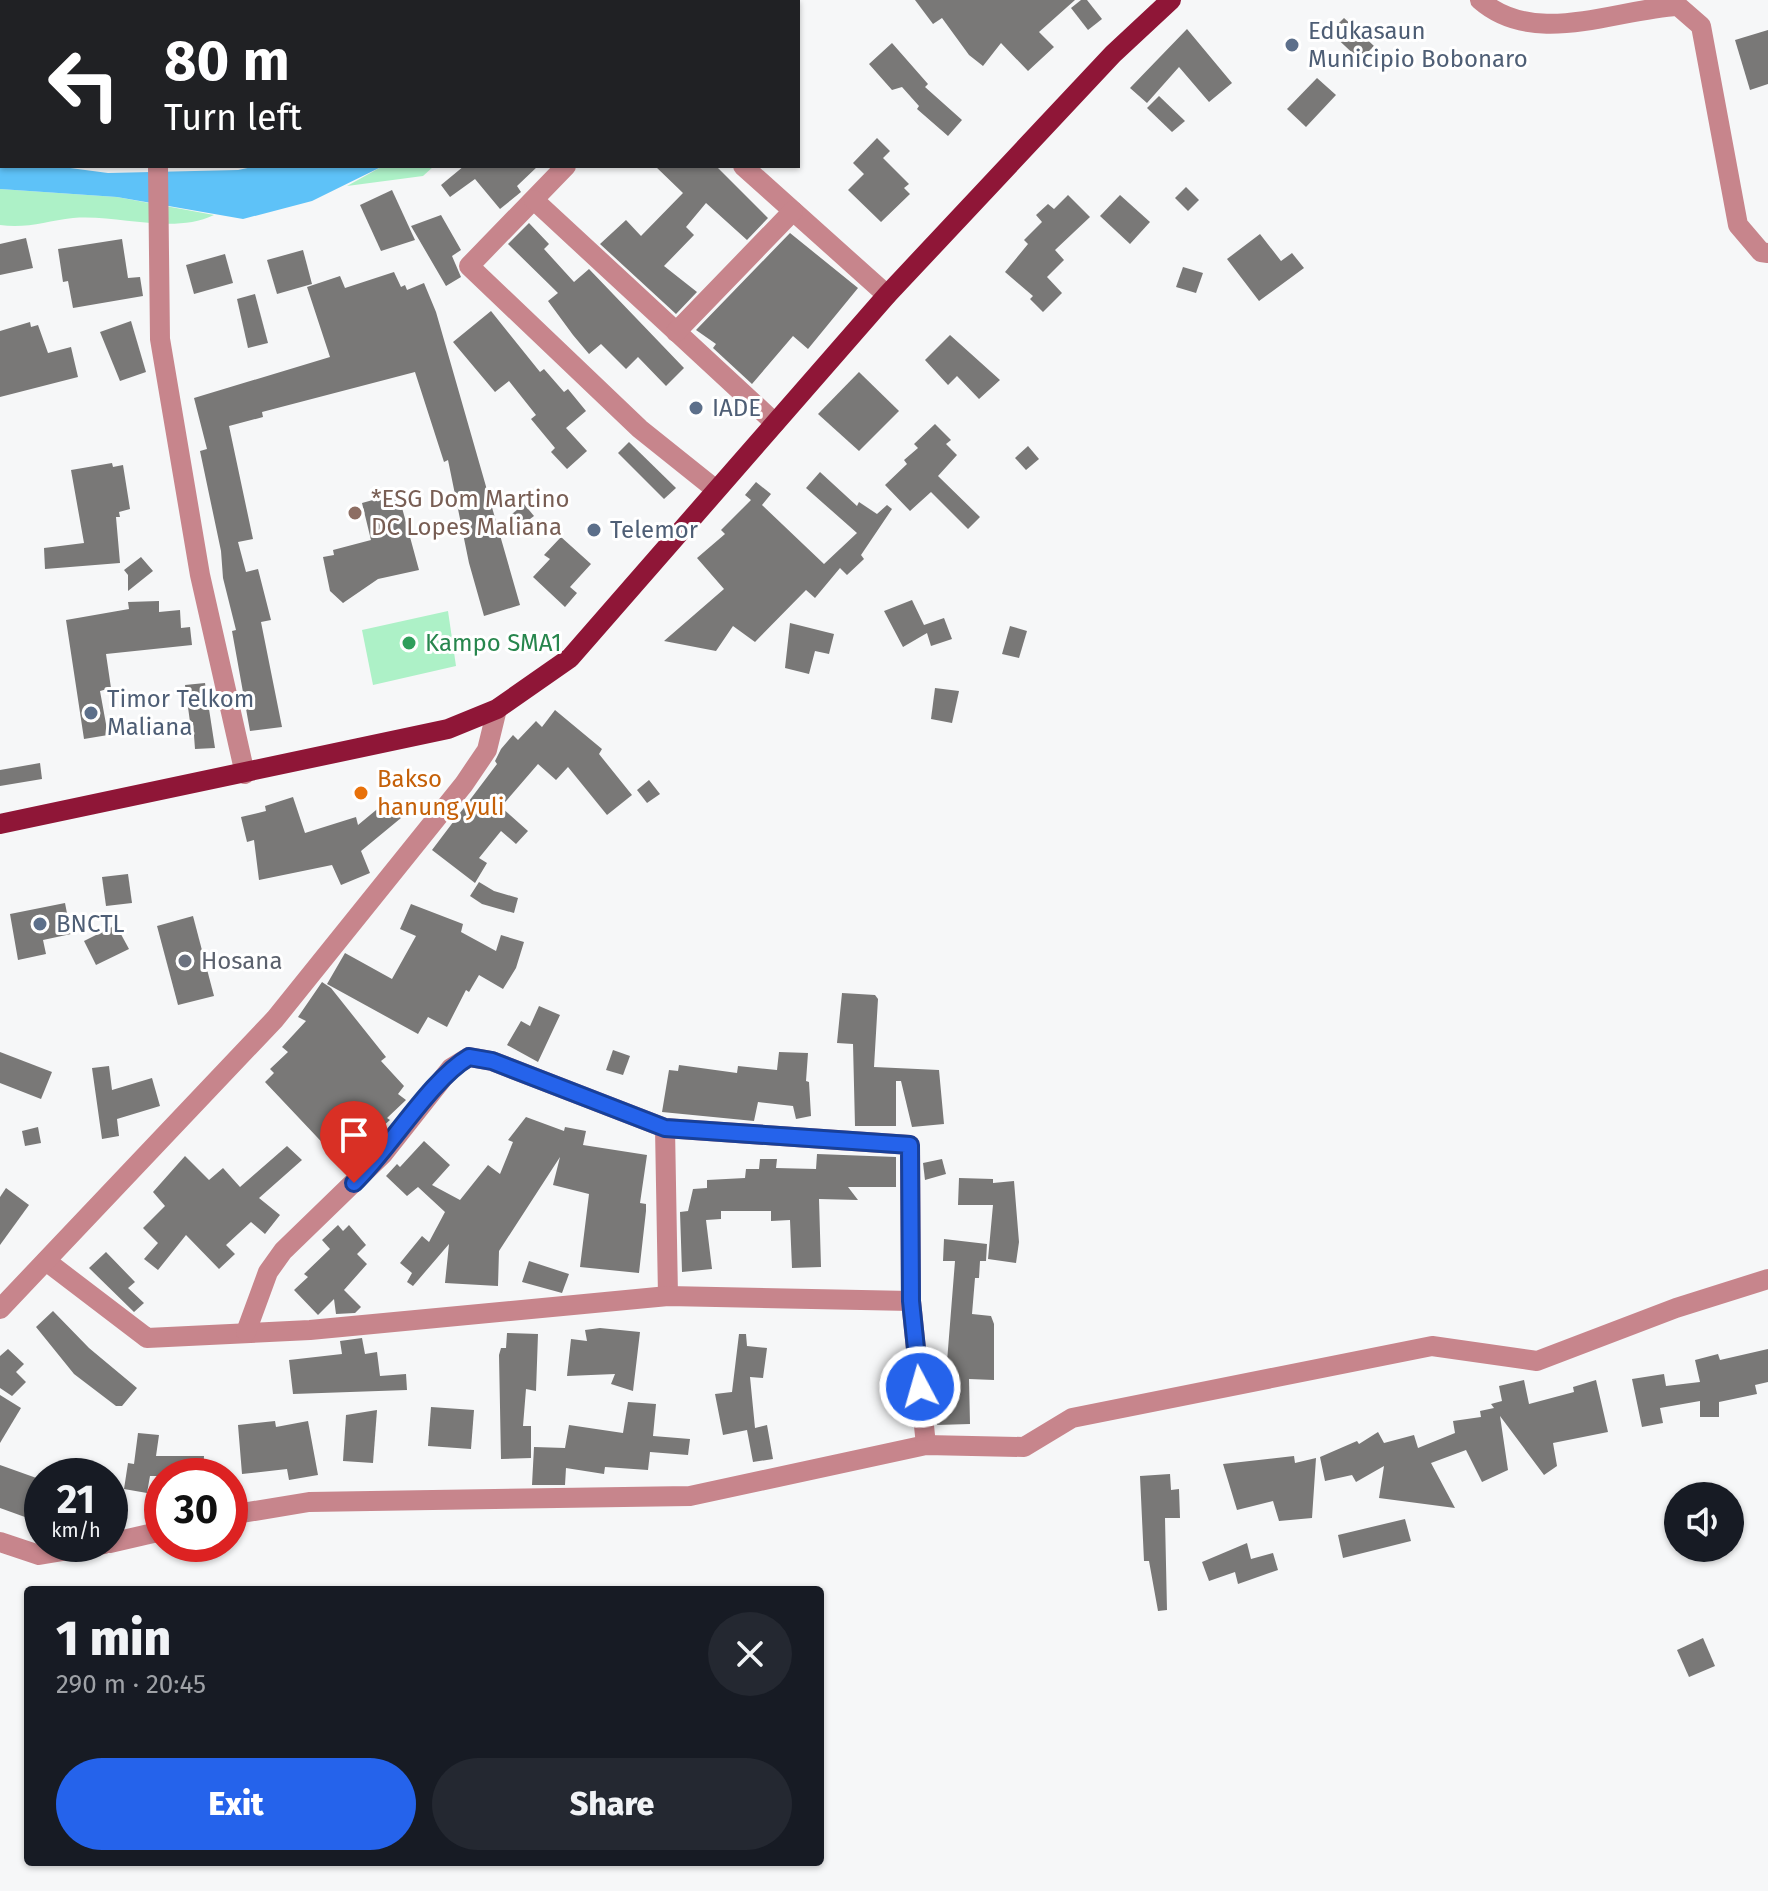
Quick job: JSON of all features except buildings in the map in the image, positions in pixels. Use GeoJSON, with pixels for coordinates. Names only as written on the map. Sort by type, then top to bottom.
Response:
{"type":"FeatureCollection","features":[{"type":"Feature","properties":{"kind":"main road"},"geometry":{"type":"LineString","coordinates":[[0,824],[448,729],[497,709],[570,658],[887,295],[1113,54],[1171,0]]}},
{"type":"Feature","properties":{"kind":"street"},"geometry":{"type":"LineString","coordinates":[[1480,0],[1498,15],[1562,26],[1644,8],[1678,6],[1701,26],[1738,225],[1761,252],[1768,253]]}},
{"type":"Feature","properties":{"kind":"street"},"geometry":{"type":"LineString","coordinates":[[158,168],[160,339],[200,575],[245,774]]}},
{"type":"Feature","properties":{"kind":"street"},"geometry":{"type":"LineString","coordinates":[[564,168],[469,266],[640,429],[715,489]]}},
{"type":"Feature","properties":{"kind":"street"},"geometry":{"type":"LineString","coordinates":[[745,168],[887,295]]}},
{"type":"Feature","properties":{"kind":"street"},"geometry":{"type":"LineString","coordinates":[[534,200],[775,423]]}},
{"type":"Feature","properties":{"kind":"street"},"geometry":{"type":"LineString","coordinates":[[676,332],[793,211]]}},
{"type":"Feature","properties":{"kind":"street"},"geometry":{"type":"LineString","coordinates":[[0,1309],[275,1019],[464,784],[487,750],[497,709]]}},
{"type":"Feature","properties":{"kind":"street"},"geometry":{"type":"LineString","coordinates":[[246,1332],[268,1272],[283,1251],[383,1154],[451,1068],[469,1057],[492,1061],[665,1128],[910,1145],[911,1301],[926,1445]]}},
{"type":"Feature","properties":{"kind":"street"},"geometry":{"type":"LineString","coordinates":[[665,1128],[668,1296]]}},
{"type":"Feature","properties":{"kind":"street"},"geometry":{"type":"LineString","coordinates":[[46,1261],[147,1338],[310,1330],[668,1296],[911,1301]]}},
{"type":"Feature","properties":{"kind":"street"},"geometry":{"type":"LineString","coordinates":[[248,1512],[309,1502],[690,1496],[926,1445],[1024,1447],[1072,1418],[1432,1346],[1537,1361],[1676,1308],[1768,1279]]}},
{"type":"Feature","properties":{"kind":"street"},"geometry":{"type":"LineString","coordinates":[[0,1542],[24,1550]]}},
{"type":"Feature","properties":{"kind":"green space"},"geometry":{"type":"Polygon","coordinates":[[[379,168],[432,168],[423,176],[347,186],[379,168]]]}},
{"type":"Feature","properties":{"kind":"green space"},"geometry":{"type":"Polygon","coordinates":[[[0,189],[117,197],[214,215],[198,221],[163,224],[73,218],[28,225],[0,225],[0,189]]]}},
{"type":"Feature","properties":{"kind":"green space","name":"Kampo SMA1"},"geometry":{"type":"Polygon","coordinates":[[[448,611],[456,666],[373,685],[362,630],[448,611]]]}},
{"type":"Feature","properties":{"kind":"water"},"geometry":{"type":"Polygon","coordinates":[[[0,168],[70,168],[108,173],[379,168],[312,201],[243,219],[117,197],[0,189],[0,168]]]}},
{"type":"Feature","properties":{"kind":"place","name":"Edukasaun Municipio Bobonaro"},"geometry":{"type":"Point","coordinates":[1292,45]}},
{"type":"Feature","properties":{"kind":"place","name":"IADE"},"geometry":{"type":"Point","coordinates":[696,408]}},
{"type":"Feature","properties":{"kind":"place","name":"*ESG Dom Martino DC Lopes Maliana"},"geometry":{"type":"Point","coordinates":[355,513]}},
{"type":"Feature","properties":{"kind":"place","name":"Telemor"},"geometry":{"type":"Point","coordinates":[594,530]}},
{"type":"Feature","properties":{"kind":"place","name":"Kampo SMA1"},"geometry":{"type":"Point","coordinates":[409,643]}},
{"type":"Feature","properties":{"kind":"place","name":"Timor Telkom Maliana"},"geometry":{"type":"Point","coordinates":[91,713]}},
{"type":"Feature","properties":{"kind":"place","name":"Bakso hanung yuli"},"geometry":{"type":"Point","coordinates":[361,793]}},
{"type":"Feature","properties":{"kind":"place","name":"BNCTL"},"geometry":{"type":"Point","coordinates":[40,924]}},
{"type":"Feature","properties":{"kind":"place","name":"Hosana"},"geometry":{"type":"Point","coordinates":[185,961]}},
{"type":"Feature","properties":{"kind":"route"},"geometry":{"type":"LineString","coordinates":[[354,1183],[383,1154],[451,1068],[469,1057],[492,1061],[665,1128],[910,1145],[911,1301],[920,1387]]}}]}
